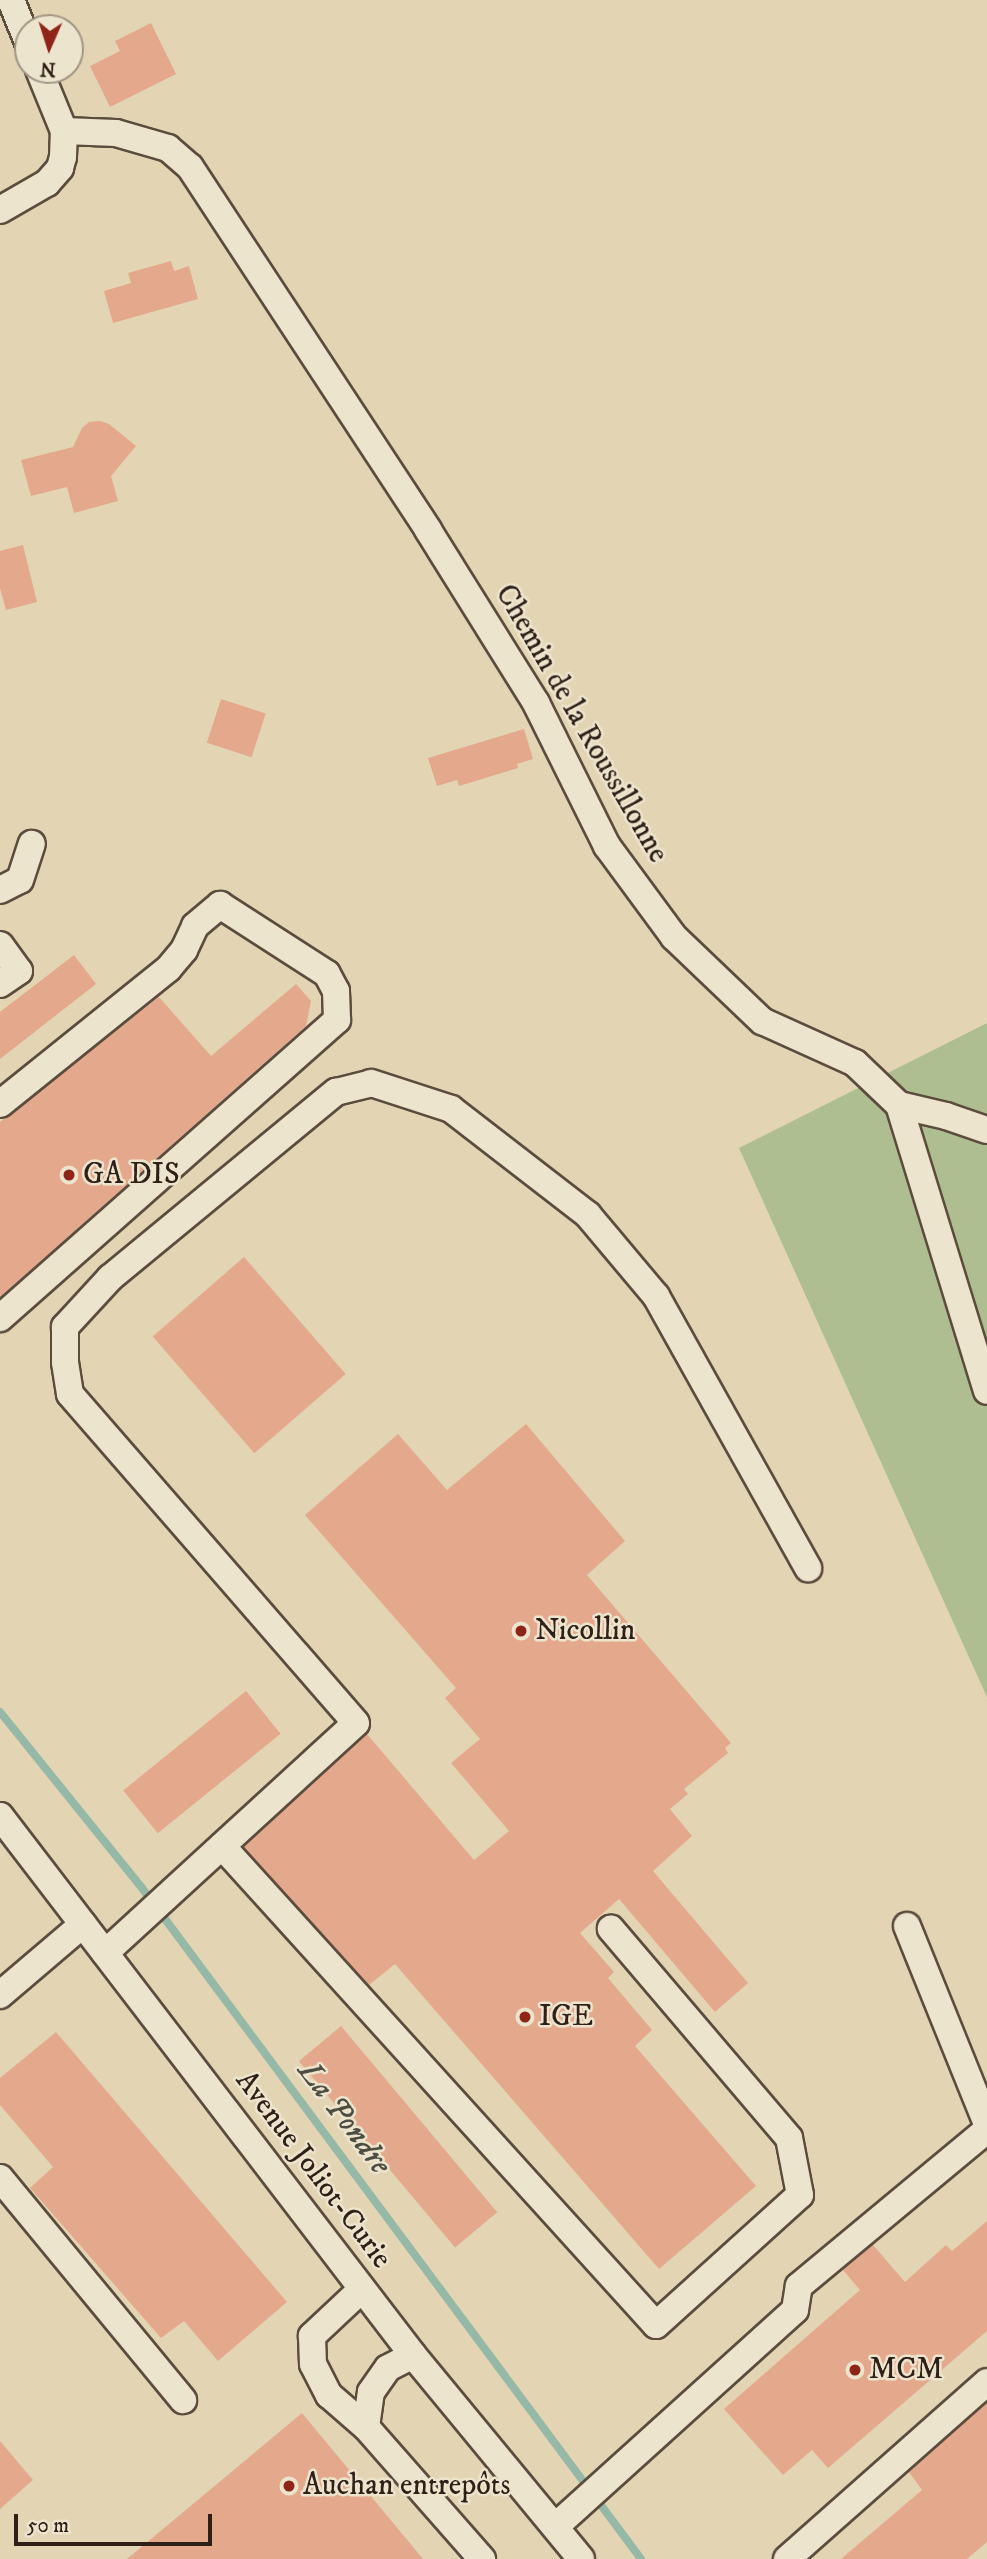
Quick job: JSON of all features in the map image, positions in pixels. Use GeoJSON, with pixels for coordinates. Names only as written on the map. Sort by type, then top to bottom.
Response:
{"type":"FeatureCollection","features":[{"type":"Feature","properties":{"kind":"street"},"geometry":{"type":"LineString","coordinates":[[0,210],[36,192],[60,168],[66,142],[45,84]]}},
{"type":"Feature","properties":{"kind":"street","name":"Chemin de la Roussillonne"},"geometry":{"type":"LineString","coordinates":[[64,131],[116,133],[168,148],[190,167],[442,553],[536,703],[607,846],[674,937],[762,1021],[855,1063],[899,1105],[987,1391]]}},
{"type":"Feature","properties":{"kind":"street"},"geometry":{"type":"LineString","coordinates":[[0,890],[20,880],[32,844]]}},
{"type":"Feature","properties":{"kind":"street"},"geometry":{"type":"LineString","coordinates":[[0,1104],[168,969],[184,950],[195,926],[220,905],[327,974],[336,991],[337,1020],[0,1318]]}},
{"type":"Feature","properties":{"kind":"street"},"geometry":{"type":"LineString","coordinates":[[0,945],[19,971],[0,984]]}},
{"type":"Feature","properties":{"kind":"street"},"geometry":{"type":"LineString","coordinates":[[105,1953],[356,1723],[70,1394],[65,1362],[65,1327],[110,1278],[336,1092],[371,1083],[450,1109],[588,1214],[656,1296],[808,1568]]}},
{"type":"Feature","properties":{"kind":"street"},"geometry":{"type":"LineString","coordinates":[[899,1105],[947,1116],[987,1130]]}},
{"type":"Feature","properties":{"kind":"street","name":"Avenue Joliot-Curie"},"geometry":{"type":"LineString","coordinates":[[0,1816],[413,2355],[565,2517],[581,2559]]}},
{"type":"Feature","properties":{"kind":"street"},"geometry":{"type":"LineString","coordinates":[[222,1846],[656,2325],[800,2195],[789,2138],[611,1929]]}},
{"type":"Feature","properties":{"kind":"street"},"geometry":{"type":"LineString","coordinates":[[0,1995],[83,1924]]}},
{"type":"Feature","properties":{"kind":"street"},"geometry":{"type":"LineString","coordinates":[[565,2517],[794,2310],[799,2286],[987,2127],[907,1926]]}},
{"type":"Feature","properties":{"kind":"street"},"geometry":{"type":"LineString","coordinates":[[0,2178],[183,2400]]}},
{"type":"Feature","properties":{"kind":"street"},"geometry":{"type":"LineString","coordinates":[[362,2289],[312,2336],[313,2364],[329,2395],[366,2427],[482,2559]]}},
{"type":"Feature","properties":{"kind":"street"},"geometry":{"type":"LineString","coordinates":[[366,2427],[370,2392],[388,2368],[413,2355]]}},
{"type":"Feature","properties":{"kind":"street"},"geometry":{"type":"LineString","coordinates":[[787,2559],[987,2382]]}},
{"type":"Feature","properties":{"kind":"green space"},"geometry":{"type":"Polygon","coordinates":[[[987,1023],[987,1697],[739,1148],[987,1023]]]}},
{"type":"Feature","properties":{"kind":"building"},"geometry":{"type":"Polygon","coordinates":[[[151,23],[176,74],[110,107],[90,66],[120,51],[115,41],[151,23]]]}},
{"type":"Feature","properties":{"kind":"building"},"geometry":{"type":"Polygon","coordinates":[[[171,261],[174,271],[189,266],[198,299],[113,323],[104,291],[131,283],[128,273],[171,261]]]}},
{"type":"Feature","properties":{"kind":"building"},"geometry":{"type":"Polygon","coordinates":[[[89,422],[109,424],[136,446],[111,476],[118,501],[74,513],[67,487],[31,496],[21,460],[73,447],[82,428],[89,422]]]}},
{"type":"Feature","properties":{"kind":"building"},"geometry":{"type":"Polygon","coordinates":[[[23,545],[37,602],[6,610],[0,588],[0,551],[23,545]]]}},
{"type":"Feature","properties":{"kind":"building"},"geometry":{"type":"Polygon","coordinates":[[[221,699],[266,714],[251,757],[207,743],[221,699]]]}},
{"type":"Feature","properties":{"kind":"building"},"geometry":{"type":"Polygon","coordinates":[[[524,729],[533,759],[517,764],[518,768],[459,786],[457,780],[437,786],[428,758],[524,729]]]}},
{"type":"Feature","properties":{"kind":"building"},"geometry":{"type":"Polygon","coordinates":[[[74,955],[96,984],[0,1059],[0,1012],[74,955]]]}},
{"type":"Feature","properties":{"kind":"building","name":"GA DIS"},"geometry":{"type":"Polygon","coordinates":[[[296,984],[311,1001],[306,1026],[0,1297],[0,1122],[159,997],[211,1056],[296,984]]]}},
{"type":"Feature","properties":{"kind":"building"},"geometry":{"type":"Polygon","coordinates":[[[244,1257],[346,1374],[254,1453],[153,1336],[244,1257]]]}},
{"type":"Feature","properties":{"kind":"building"},"geometry":{"type":"Polygon","coordinates":[[[526,1424],[625,1541],[587,1575],[731,1743],[725,1748],[728,1753],[684,1789],[688,1794],[670,1809],[692,1836],[653,1871],[748,1983],[715,2012],[619,1899],[580,1933],[614,1972],[608,1978],[652,2030],[635,2046],[756,2186],[659,2269],[395,1964],[369,1985],[244,1847],[367,1734],[474,1860],[509,1831],[451,1763],[480,1739],[445,1698],[456,1688],[305,1515],[398,1434],[447,1490],[526,1424]]]}},
{"type":"Feature","properties":{"kind":"building"},"geometry":{"type":"Polygon","coordinates":[[[246,1691],[281,1734],[158,1833],[123,1790],[246,1691]]]}},
{"type":"Feature","properties":{"kind":"building"},"geometry":{"type":"Polygon","coordinates":[[[341,2026],[497,2212],[455,2248],[299,2061],[341,2026]]]}},
{"type":"Feature","properties":{"kind":"building"},"geometry":{"type":"Polygon","coordinates":[[[56,2032],[287,2302],[218,2361],[184,2321],[161,2338],[30,2188],[53,2167],[0,2105],[0,2078],[56,2032]]]}},
{"type":"Feature","properties":{"kind":"building","name":"MCM"},"geometry":{"type":"Polygon","coordinates":[[[987,2221],[987,2331],[828,2468],[812,2450],[783,2475],[724,2409],[860,2290],[843,2270],[873,2245],[905,2282],[946,2245],[952,2251],[987,2221]]]}},
{"type":"Feature","properties":{"kind":"building"},"geometry":{"type":"Polygon","coordinates":[[[987,2403],[987,2542],[967,2559],[841,2559],[922,2490],[909,2472],[987,2403]]]}},
{"type":"Feature","properties":{"kind":"building","name":"Auchan entrepôts"},"geometry":{"type":"Polygon","coordinates":[[[302,2413],[423,2559],[127,2559],[302,2413]]]}},
{"type":"Feature","properties":{"kind":"building"},"geometry":{"type":"Polygon","coordinates":[[[0,2441],[33,2480],[0,2509],[0,2441]]]}},
{"type":"Feature","properties":{"kind":"waterway","name":"La Pondre"},"geometry":{"type":"LineString","coordinates":[[0,1712],[142,1888],[641,2559]]}},
{"type":"Feature","properties":{"kind":"place","name":"GA DIS"},"geometry":{"type":"Point","coordinates":[69,1175]}},
{"type":"Feature","properties":{"kind":"place","name":"Nicollin"},"geometry":{"type":"Point","coordinates":[521,1631]}},
{"type":"Feature","properties":{"kind":"place","name":"IGE"},"geometry":{"type":"Point","coordinates":[525,2017]}},
{"type":"Feature","properties":{"kind":"place","name":"MCM"},"geometry":{"type":"Point","coordinates":[855,2370]}},
{"type":"Feature","properties":{"kind":"place","name":"Auchan entrepôts"},"geometry":{"type":"Point","coordinates":[289,2486]}}]}
